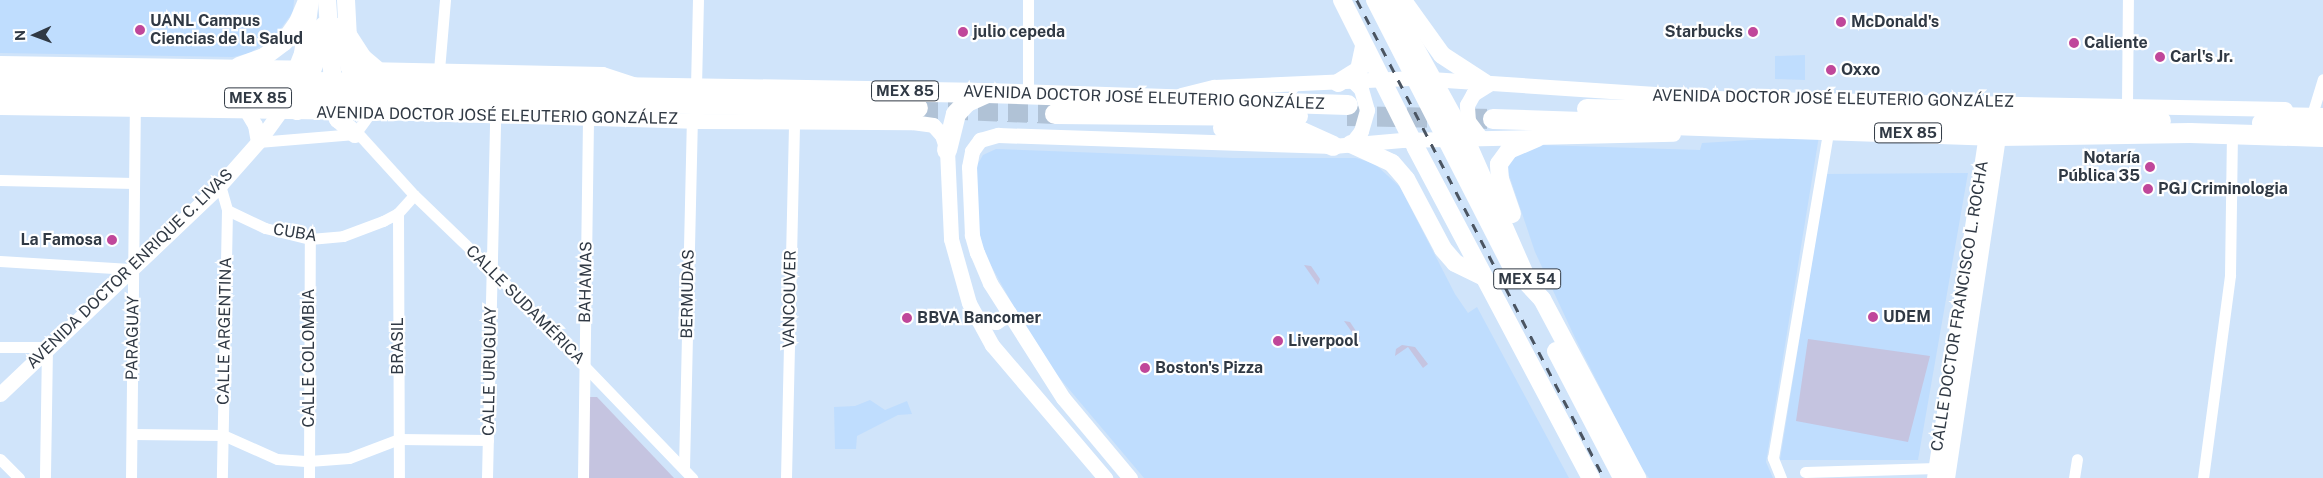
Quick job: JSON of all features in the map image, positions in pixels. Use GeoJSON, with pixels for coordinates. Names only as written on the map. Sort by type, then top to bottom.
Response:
{"type":"FeatureCollection","features":[{"type":"Feature","properties":{"kind":"highway","name":"AVENIDA DOCTOR JOSÉ ELEUTERIO GONZÁLEZ"},"geometry":{"type":"LineString","coordinates":[[0,77],[515,93],[621,104],[918,108]]}},
{"type":"Feature","properties":{"kind":"highway","name":"AVENIDA DOCTOR JOSÉ ELEUTERIO GONZÁLEZ"},"geometry":{"type":"LineString","coordinates":[[0,92],[515,93],[640,87],[696,87],[1171,97],[1348,110],[1150,115],[1055,114]]}},
{"type":"Feature","properties":{"kind":"highway"},"geometry":{"type":"LineString","coordinates":[[947,150],[956,114],[966,102],[987,93]]}},
{"type":"Feature","properties":{"kind":"highway"},"geometry":{"type":"LineString","coordinates":[[621,104],[644,113],[707,115],[728,120]]}},
{"type":"Feature","properties":{"kind":"highway"},"geometry":{"type":"LineString","coordinates":[[2285,109],[2321,115]]}},
{"type":"Feature","properties":{"kind":"highway","name":"AVENIDA DOCTOR JOSÉ ELEUTERIO GONZÁLEZ"},"geometry":{"type":"LineString","coordinates":[[2321,115],[2262,123],[1493,113],[1714,128],[1828,132],[2323,137]]}},
{"type":"Feature","properties":{"kind":"highway"},"geometry":{"type":"LineString","coordinates":[[1150,115],[1215,128],[1302,132],[1342,145]]}},
{"type":"Feature","properties":{"kind":"main road"},"geometry":{"type":"LineString","coordinates":[[226,110],[239,104],[247,90],[247,82],[236,66],[264,57],[284,42],[298,22],[308,0]]}},
{"type":"Feature","properties":{"kind":"main road"},"geometry":{"type":"LineString","coordinates":[[305,68],[308,0]]}},
{"type":"Feature","properties":{"kind":"main road"},"geometry":{"type":"LineString","coordinates":[[289,111],[327,0]]}},
{"type":"Feature","properties":{"kind":"main road"},"geometry":{"type":"LineString","coordinates":[[327,0],[353,69]]}},
{"type":"Feature","properties":{"kind":"main road"},"geometry":{"type":"LineString","coordinates":[[337,0],[338,34],[375,112]]}},
{"type":"Feature","properties":{"kind":"main road"},"geometry":{"type":"LineString","coordinates":[[346,0],[348,35],[363,58],[353,69],[342,112],[338,119],[355,134]]}},
{"type":"Feature","properties":{"kind":"main road","name":"MEX 54"},"geometry":{"type":"LineString","coordinates":[[1342,0],[1412,140],[1590,478]]}},
{"type":"Feature","properties":{"kind":"main road","name":"MEX 54"},"geometry":{"type":"LineString","coordinates":[[1375,0],[1511,266],[1542,299],[1637,478]]}},
{"type":"Feature","properties":{"kind":"main road","name":"MEX 54"},"geometry":{"type":"LineString","coordinates":[[1389,0],[1403,8],[1434,78],[1473,139],[1524,266],[1532,304],[1622,478]]}},
{"type":"Feature","properties":{"kind":"main road"},"geometry":{"type":"LineString","coordinates":[[1398,45],[1403,8]]}},
{"type":"Feature","properties":{"kind":"main road"},"geometry":{"type":"LineString","coordinates":[[1403,8],[1442,55],[1487,83],[1473,94],[1467,105],[1468,121],[1473,139]]}},
{"type":"Feature","properties":{"kind":"main road"},"geometry":{"type":"LineString","coordinates":[[1342,145],[1361,131],[1367,110],[1361,89],[1346,82],[1358,70],[1364,46]]}},
{"type":"Feature","properties":{"kind":"main road","name":"AVENIDA DOCTOR JOSÉ ELEUTERIO GONZÁLEZ"},"geometry":{"type":"LineString","coordinates":[[0,63],[602,74],[640,87]]}},
{"type":"Feature","properties":{"kind":"main road"},"geometry":{"type":"LineString","coordinates":[[119,108],[132,97],[135,89],[130,72],[121,65]]}},
{"type":"Feature","properties":{"kind":"main road"},"geometry":{"type":"LineString","coordinates":[[399,70],[388,80],[386,88],[389,102],[400,112]]}},
{"type":"Feature","properties":{"kind":"main road","name":"AVENIDA DOCTOR JOSÉ ELEUTERIO GONZÁLEZ"},"geometry":{"type":"LineString","coordinates":[[1382,80],[1434,78],[1715,98],[2285,109]]}},
{"type":"Feature","properties":{"kind":"main road","name":"MEX 85"},"geometry":{"type":"LineString","coordinates":[[1171,97],[1214,87],[1382,80]]}},
{"type":"Feature","properties":{"kind":"main road","name":"AVENIDA DOCTOR JOSÉ ELEUTERIO GONZÁLEZ"},"geometry":{"type":"LineString","coordinates":[[0,107],[400,112],[588,116],[692,121],[794,120],[926,123],[939,129],[947,150]]}},
{"type":"Feature","properties":{"kind":"main road"},"geometry":{"type":"LineString","coordinates":[[246,110],[255,125],[258,142]]}},
{"type":"Feature","properties":{"kind":"main road","name":"AVENIDA DOCTOR ENRIQUE C. LIVAS"},"geometry":{"type":"LineString","coordinates":[[0,394],[220,185],[258,142],[289,111]]}},
{"type":"Feature","properties":{"kind":"main road"},"geometry":{"type":"LineString","coordinates":[[972,235],[969,167],[972,151],[980,140],[998,134],[1342,145],[1412,140],[1699,133],[1714,128]]}},
{"type":"Feature","properties":{"kind":"main road","name":"CALLE DOCTOR FRANCISCO L. ROCHA"},"geometry":{"type":"LineString","coordinates":[[1939,475],[1992,135]]}},
{"type":"Feature","properties":{"kind":"main road"},"geometry":{"type":"LineString","coordinates":[[1537,138],[1504,154],[1499,164],[1500,180],[1521,239],[1558,317],[1564,341]]}},
{"type":"Feature","properties":{"kind":"main road"},"geometry":{"type":"LineString","coordinates":[[1342,145],[1392,163],[1406,179],[1443,249],[1455,263],[1484,277]]}},
{"type":"Feature","properties":{"kind":"main road"},"geometry":{"type":"LineString","coordinates":[[947,150],[951,238],[959,273],[977,319],[992,345],[1104,478]]}},
{"type":"Feature","properties":{"kind":"main road"},"geometry":{"type":"LineString","coordinates":[[949,193],[960,193],[976,253],[1009,313],[1058,390],[1130,478]]}},
{"type":"Feature","properties":{"kind":"main road"},"geometry":{"type":"LineString","coordinates":[[977,319],[996,322],[1009,313]]}},
{"type":"Feature","properties":{"kind":"main road"},"geometry":{"type":"LineString","coordinates":[[992,345],[1004,350],[1039,386],[1058,390]]}},
{"type":"Feature","properties":{"kind":"main road"},"geometry":{"type":"LineString","coordinates":[[1058,390],[1065,419],[1100,458],[1104,478]]}},
{"type":"Feature","properties":{"kind":"street"},"geometry":{"type":"LineString","coordinates":[[439,70],[445,0]]}},
{"type":"Feature","properties":{"kind":"street"},"geometry":{"type":"LineString","coordinates":[[696,87],[698,0]]}},
{"type":"Feature","properties":{"kind":"street"},"geometry":{"type":"LineString","coordinates":[[1028,0],[1028,94]]}},
{"type":"Feature","properties":{"kind":"street"},"geometry":{"type":"LineString","coordinates":[[2127,105],[2128,0]]}},
{"type":"Feature","properties":{"kind":"street"},"geometry":{"type":"LineString","coordinates":[[2321,115],[2323,79]]}},
{"type":"Feature","properties":{"kind":"street","name":"PARAGUAY"},"geometry":{"type":"LineString","coordinates":[[131,478],[135,108]]}},
{"type":"Feature","properties":{"kind":"street"},"geometry":{"type":"LineString","coordinates":[[258,142],[355,134],[375,112]]}},
{"type":"Feature","properties":{"kind":"street","name":"CALLE URUGUAY"},"geometry":{"type":"LineString","coordinates":[[487,478],[495,114]]}},
{"type":"Feature","properties":{"kind":"street","name":"BAHAMAS"},"geometry":{"type":"LineString","coordinates":[[583,478],[588,116]]}},
{"type":"Feature","properties":{"kind":"street","name":"VANCOUVER"},"geometry":{"type":"LineString","coordinates":[[786,478],[794,120]]}},
{"type":"Feature","properties":{"kind":"street","name":"BERMUDAS"},"geometry":{"type":"LineString","coordinates":[[684,468],[692,121]]}},
{"type":"Feature","properties":{"kind":"street"},"geometry":{"type":"LineString","coordinates":[[1781,478],[1773,458],[1828,132]]}},
{"type":"Feature","properties":{"kind":"street","name":"CALLE SUDAMÉRICA"},"geometry":{"type":"LineString","coordinates":[[355,134],[414,195],[492,270],[692,478]]}},
{"type":"Feature","properties":{"kind":"street"},"geometry":{"type":"LineString","coordinates":[[2203,478],[2230,274],[2232,135]]}},
{"type":"Feature","properties":{"kind":"street"},"geometry":{"type":"LineString","coordinates":[[0,180],[134,183]]}},
{"type":"Feature","properties":{"kind":"street","name":"CALLE ARGENTINA"},"geometry":{"type":"LineString","coordinates":[[220,185],[227,210],[222,478]]}},
{"type":"Feature","properties":{"kind":"street","name":"CUBA"},"geometry":{"type":"LineString","coordinates":[[227,210],[265,228],[310,239],[343,236],[398,213],[414,195]]}},
{"type":"Feature","properties":{"kind":"street","name":"BRASIL"},"geometry":{"type":"LineString","coordinates":[[398,213],[399,478]]}},
{"type":"Feature","properties":{"kind":"street","name":"CALLE COLOMBIA"},"geometry":{"type":"LineString","coordinates":[[309,478],[310,239]]}},
{"type":"Feature","properties":{"kind":"street"},"geometry":{"type":"LineString","coordinates":[[0,261],[132,267]]}},
{"type":"Feature","properties":{"kind":"street"},"geometry":{"type":"LineString","coordinates":[[0,347],[47,348],[45,478]]}},
{"type":"Feature","properties":{"kind":"street"},"geometry":{"type":"LineString","coordinates":[[132,434],[223,435],[277,459],[309,461],[349,458],[398,439],[488,440]]}},
{"type":"Feature","properties":{"kind":"street"},"geometry":{"type":"LineString","coordinates":[[2074,478],[2077,459]]}},
{"type":"Feature","properties":{"kind":"street"},"geometry":{"type":"LineString","coordinates":[[0,460],[19,478]]}},
{"type":"Feature","properties":{"kind":"street"},"geometry":{"type":"LineString","coordinates":[[1805,472],[1939,475]]}},
{"type":"Feature","properties":{"kind":"shaded area","name":"UANL Campus Ciencias de la Salud"},"geometry":{"type":"Polygon","coordinates":[[[0,0],[294,0],[293,12],[276,35],[250,53],[233,57],[0,53],[0,0]]]}},
{"type":"Feature","properties":{"kind":"shaded area"},"geometry":{"type":"Polygon","coordinates":[[[1805,55],[1805,80],[1775,79],[1775,56],[1805,55]]]}},
{"type":"Feature","properties":{"kind":"shaded area"},"geometry":{"type":"Polygon","coordinates":[[[1819,136],[1766,462],[1773,478],[1649,478],[1640,466],[1577,342],[1535,252],[1504,160],[1541,145],[1700,150],[1702,143],[1819,136]]]}},
{"type":"Feature","properties":{"kind":"shaded area"},"geometry":{"type":"Polygon","coordinates":[[[996,149],[1233,158],[1356,158],[1375,164],[1400,187],[1455,294],[1468,313],[1477,307],[1569,478],[1144,478],[1041,356],[983,251],[977,218],[976,167],[983,155],[996,149]]]}},
{"type":"Feature","properties":{"kind":"shaded area","name":"UDEM"},"geometry":{"type":"Polygon","coordinates":[[[1968,173],[1918,460],[1780,460],[1826,174],[1968,173]]]}},
{"type":"Feature","properties":{"kind":"shaded area"},"geometry":{"type":"Polygon","coordinates":[[[1304,265],[1311,266],[1320,279],[1318,285],[1304,265]]]}},
{"type":"Feature","properties":{"kind":"shaded area"},"geometry":{"type":"Polygon","coordinates":[[[1344,321],[1350,322],[1360,337],[1359,342],[1344,321]]]}},
{"type":"Feature","properties":{"kind":"shaded area"},"geometry":{"type":"Polygon","coordinates":[[[1808,339],[1930,356],[1908,442],[1796,421],[1808,339]]]}},
{"type":"Feature","properties":{"kind":"shaded area"},"geometry":{"type":"Polygon","coordinates":[[[1402,345],[1415,347],[1428,364],[1423,368],[1408,347],[1395,356],[1396,349],[1402,345]]]}},
{"type":"Feature","properties":{"kind":"shaded area"},"geometry":{"type":"Polygon","coordinates":[[[590,397],[597,397],[674,478],[586,478],[587,402],[590,397]]]}},
{"type":"Feature","properties":{"kind":"shaded area"},"geometry":{"type":"Polygon","coordinates":[[[870,400],[885,410],[907,401],[912,414],[898,415],[857,436],[856,449],[835,449],[834,407],[855,406],[870,400]]]}},
{"type":"Feature","properties":{"kind":"tunnel"},"geometry":{"type":"LineString","coordinates":[[918,108],[1055,114]]}},
{"type":"Feature","properties":{"kind":"tunnel"},"geometry":{"type":"LineString","coordinates":[[1347,116],[1493,119]]}},
{"type":"Feature","properties":{"kind":"railway"},"geometry":{"type":"LineString","coordinates":[[1357,0],[1604,478]]}},
{"type":"Feature","properties":{"kind":"place","name":"McDonald's"},"geometry":{"type":"Point","coordinates":[1841,22]}},
{"type":"Feature","properties":{"kind":"place","name":"UANL Campus Ciencias de la Salud"},"geometry":{"type":"Point","coordinates":[140,30]}},
{"type":"Feature","properties":{"kind":"place","name":"julio cepeda"},"geometry":{"type":"Point","coordinates":[963,32]}},
{"type":"Feature","properties":{"kind":"place","name":"Starbucks"},"geometry":{"type":"Point","coordinates":[1753,32]}},
{"type":"Feature","properties":{"kind":"place","name":"Caliente"},"geometry":{"type":"Point","coordinates":[2074,43]}},
{"type":"Feature","properties":{"kind":"place","name":"Carl's Jr."},"geometry":{"type":"Point","coordinates":[2160,57]}},
{"type":"Feature","properties":{"kind":"place","name":"Oxxo"},"geometry":{"type":"Point","coordinates":[1831,70]}},
{"type":"Feature","properties":{"kind":"place","name":"Notaría Pública 35"},"geometry":{"type":"Point","coordinates":[2150,167]}},
{"type":"Feature","properties":{"kind":"place","name":"PGJ Criminologia"},"geometry":{"type":"Point","coordinates":[2148,189]}},
{"type":"Feature","properties":{"kind":"place","name":"La Famosa"},"geometry":{"type":"Point","coordinates":[112,240]}},
{"type":"Feature","properties":{"kind":"place","name":"UDEM"},"geometry":{"type":"Point","coordinates":[1873,317]}},
{"type":"Feature","properties":{"kind":"place","name":"BBVA Bancomer"},"geometry":{"type":"Point","coordinates":[907,318]}},
{"type":"Feature","properties":{"kind":"place","name":"Liverpool"},"geometry":{"type":"Point","coordinates":[1278,341]}},
{"type":"Feature","properties":{"kind":"place","name":"Boston's Pizza"},"geometry":{"type":"Point","coordinates":[1145,368]}}]}
